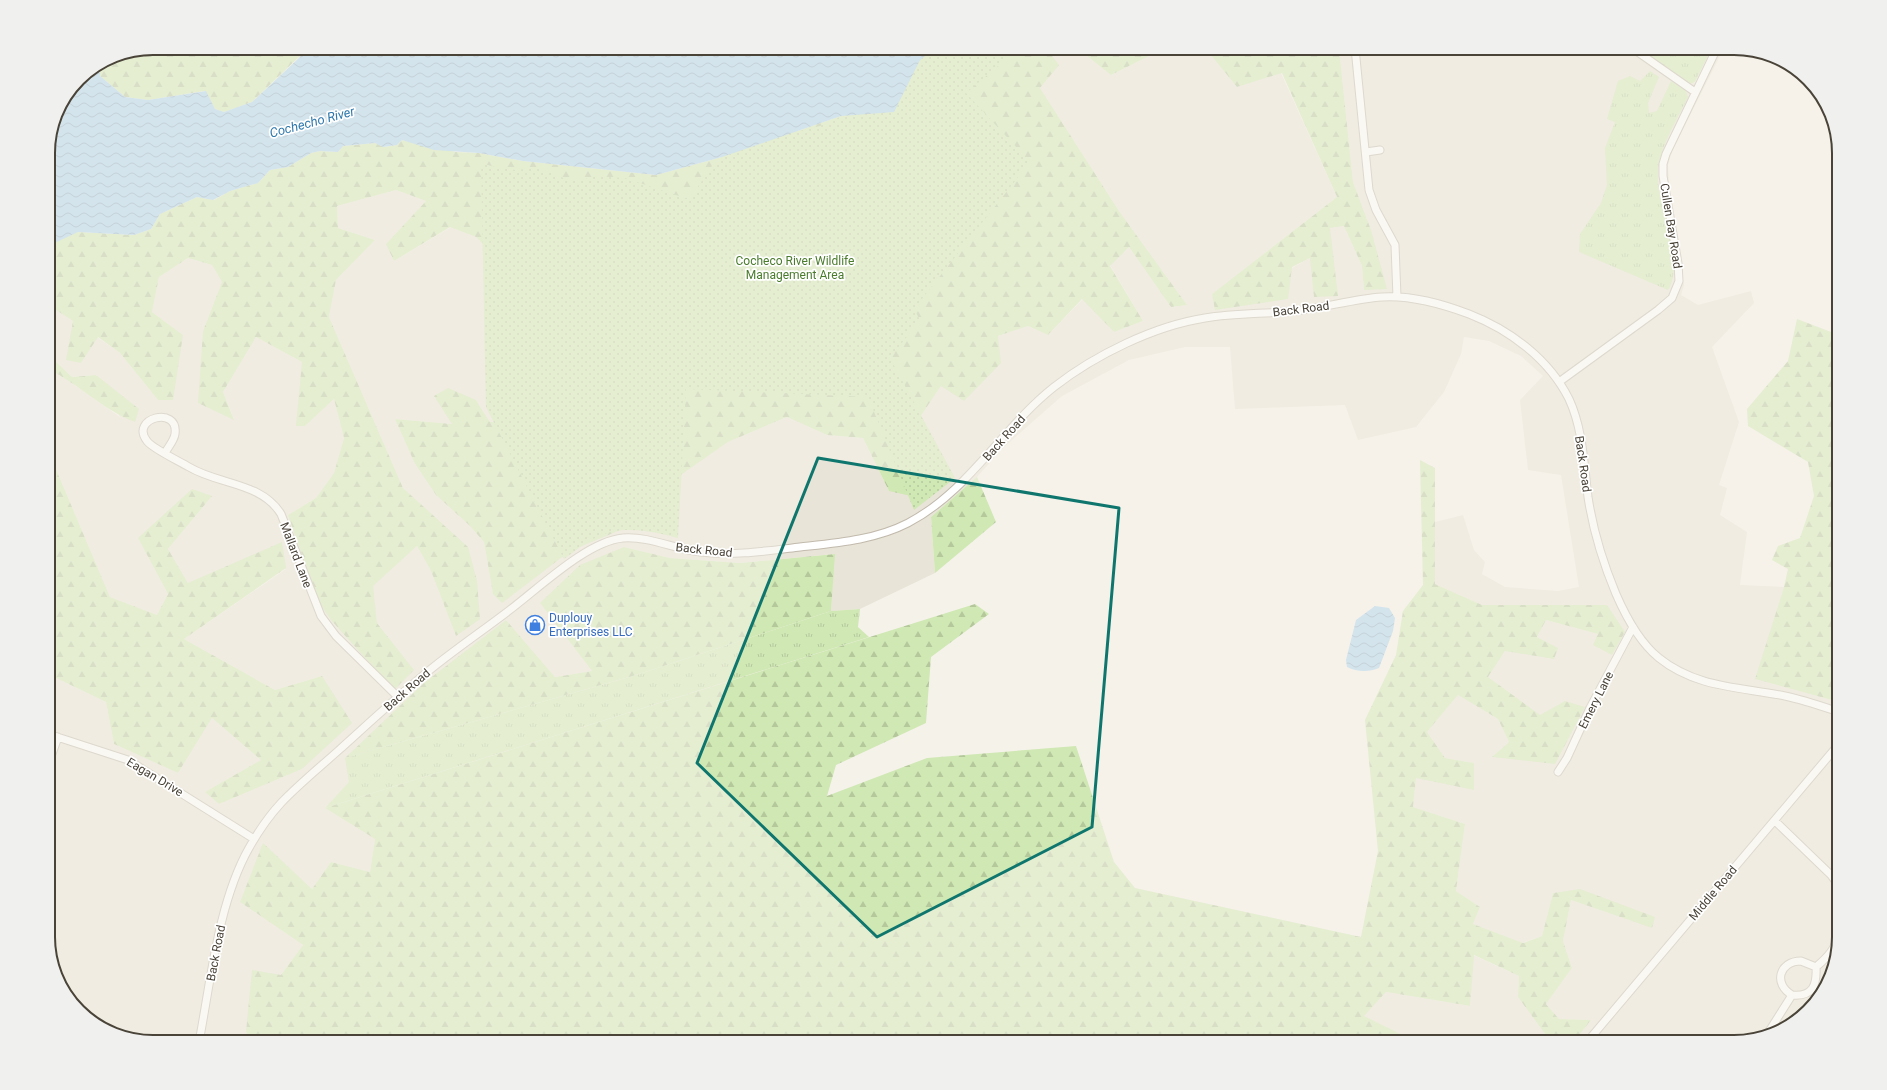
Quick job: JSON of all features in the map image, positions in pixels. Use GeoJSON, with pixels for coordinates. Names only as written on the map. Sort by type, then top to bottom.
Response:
{"type":"FeatureCollection","features":[{"type":"Feature","properties":{"kind":"street"},"geometry":{"type":"LineString","coordinates":[[1356,55],[1372,200],[1395,245],[1397,297]]}},
{"type":"Feature","properties":{"kind":"street"},"geometry":{"type":"LineString","coordinates":[[1642,55],[1695,92]]}},
{"type":"Feature","properties":{"kind":"street","name":"Cullen Bay Road"},"geometry":{"type":"LineString","coordinates":[[1559,382],[1658,310],[1672,298],[1679,281],[1678,263],[1663,176],[1663,164],[1666,154],[1714,55]]}},
{"type":"Feature","properties":{"kind":"street"},"geometry":{"type":"LineString","coordinates":[[1366,152],[1380,150]]}},
{"type":"Feature","properties":{"kind":"street","name":"Back Road"},"geometry":{"type":"LineString","coordinates":[[200,1035],[228,899],[239,867],[254,839],[276,808],[431,669],[573,562],[603,543],[615,539],[641,539],[684,550],[738,554],[828,544],[870,537],[889,531],[924,513],[959,485],[1032,407],[1058,384],[1106,354],[1140,336],[1173,325],[1206,318],[1300,310],[1370,298],[1397,297],[1433,302],[1466,313],[1516,338],[1528,348],[1559,382],[1567,395],[1579,432],[1592,518],[1604,562],[1620,603],[1633,627],[1657,656],[1679,672],[1695,679],[1731,688],[1789,697],[1832,710]]}},
{"type":"Feature","properties":{"kind":"street","name":"Mallard Lane"},"geometry":{"type":"LineString","coordinates":[[165,453],[173,439],[174,429],[169,420],[165,417],[155,417],[146,423],[144,433],[145,438],[151,445],[165,453],[204,475],[258,492],[271,500],[281,514],[321,616],[336,636],[398,697]]}},
{"type":"Feature","properties":{"kind":"street","name":"Emery Lane"},"geometry":{"type":"LineString","coordinates":[[1558,772],[1567,758],[1590,708],[1633,627]]}},
{"type":"Feature","properties":{"kind":"street","name":"Eagan Drive"},"geometry":{"type":"LineString","coordinates":[[55,736],[128,760],[254,839]]}},
{"type":"Feature","properties":{"kind":"street"},"geometry":{"type":"LineString","coordinates":[[55,745],[58,737]]}},
{"type":"Feature","properties":{"kind":"street","name":"Middle Road"},"geometry":{"type":"LineString","coordinates":[[1592,1035],[1832,752]]}},
{"type":"Feature","properties":{"kind":"street"},"geometry":{"type":"LineString","coordinates":[[1775,821],[1832,876]]}},
{"type":"Feature","properties":{"kind":"street"},"geometry":{"type":"LineString","coordinates":[[1816,967],[1801,961],[1792,962],[1785,967],[1781,974],[1781,981],[1785,991],[1792,995],[1802,996],[1813,988],[1816,980],[1816,967],[1831,952]]}},
{"type":"Feature","properties":{"kind":"street"},"geometry":{"type":"LineString","coordinates":[[1771,1028],[1792,995]]}},
{"type":"Feature","properties":{"kind":"highlighted area"},"geometry":{"type":"Polygon","coordinates":[[[818,458],[1119,508],[1092,827],[877,937],[697,763],[818,458]]]}},
{"type":"Feature","properties":{"kind":"shaded area"},"geometry":{"type":"Polygon","coordinates":[[[1051,55],[1086,55],[1111,75],[1151,55],[1211,55],[1237,87],[1281,73],[1337,197],[1212,294],[1216,310],[1310,258],[1330,228],[1344,226],[1362,266],[1364,290],[1371,230],[1353,182],[1340,55],[1648,55],[1690,84],[1696,82],[1709,55],[1720,55],[1672,151],[1668,165],[1669,184],[1684,285],[1681,295],[1698,305],[1751,291],[1754,303],[1712,347],[1739,422],[1719,485],[1727,488],[1720,515],[1747,532],[1740,585],[1784,587],[1756,679],[1832,700],[1831,950],[1825,975],[1819,986],[1812,997],[1794,1015],[1772,1028],[1747,1034],[1579,1035],[1591,1020],[1559,1019],[1546,1004],[1572,968],[1563,941],[1571,900],[1652,928],[1553,893],[1542,936],[1522,943],[1473,924],[1480,907],[1456,891],[1465,824],[1413,807],[1416,777],[1474,789],[1474,763],[1445,758],[1427,732],[1458,695],[1498,719],[1509,742],[1492,757],[1565,701],[1540,716],[1488,677],[1505,651],[1557,648],[1537,637],[1546,620],[1598,634],[1612,655],[1607,605],[1482,605],[1435,584],[1435,522],[1463,515],[1474,550],[1485,562],[1482,574],[1505,587],[1558,591],[1579,587],[1561,475],[1528,470],[1520,400],[1543,376],[1521,356],[1489,341],[1464,337],[1461,354],[1444,392],[1416,427],[1358,440],[1345,405],[1235,409],[1230,347],[1185,347],[1129,360],[1062,396],[1004,447],[977,477],[931,517],[935,573],[860,609],[831,611],[834,554],[740,563],[670,558],[624,547],[540,603],[592,671],[555,677],[506,620],[325,808],[375,839],[370,872],[331,862],[312,889],[263,844],[240,902],[303,945],[281,975],[246,1032],[248,1035],[153,1035],[128,1032],[115,1028],[93,1015],[75,997],[62,975],[55,943],[55,677],[106,702],[114,744],[178,773],[212,718],[261,760],[205,792],[219,804],[302,769],[322,676],[275,690],[184,639],[286,569],[188,583],[168,549],[212,496],[138,538],[168,594],[157,615],[110,597],[55,467],[55,373],[120,417],[96,375],[72,377],[55,361],[56,310],[73,321],[81,363],[97,337],[120,353],[158,400],[183,335],[152,312],[159,277],[188,258],[212,265],[222,282],[203,331],[199,403],[234,419],[223,392],[256,337],[302,362],[305,426],[334,399],[344,438],[334,473],[316,498],[288,515],[414,670],[377,623],[372,586],[417,546],[431,571],[456,636],[434,517],[403,488],[329,317],[336,280],[375,240],[338,228],[337,206],[396,190],[426,201],[387,243],[394,261],[451,227],[476,237],[500,263],[587,426],[490,422],[476,400],[452,424],[395,419],[415,464],[436,495],[469,525],[484,542],[493,594],[570,550],[728,442],[787,417],[827,435],[863,438],[889,491],[918,420],[941,386],[998,336],[1028,326],[1048,335],[1083,299],[1114,332],[1143,321],[1110,265],[1129,247],[1171,307],[1187,305],[1119,211],[1040,88],[1058,65],[1051,55]]]}},
{"type":"Feature","properties":{"kind":"shaded area"},"geometry":{"type":"Polygon","coordinates":[[[1473,955],[1519,976],[1518,997],[1546,1035],[1402,1035],[1363,1016],[1386,992],[1470,1006],[1473,955]]]}},
{"type":"Feature","properties":{"kind":"green space"},"geometry":{"type":"Polygon","coordinates":[[[300,55],[252,102],[224,112],[215,109],[205,91],[148,100],[125,97],[100,76],[100,72],[115,62],[140,56],[300,55]]]}},
{"type":"Feature","properties":{"kind":"green space","name":"Cocheco River Wildlife Management Area"},"geometry":{"type":"Polygon","coordinates":[[[918,55],[1010,56],[966,93],[1030,162],[914,309],[920,320],[890,358],[955,478],[914,510],[868,397],[686,389],[678,538],[646,531],[624,530],[613,532],[603,534],[589,541],[564,559],[486,407],[481,163],[515,170],[534,168],[550,172],[568,180],[580,181],[594,176],[625,178],[685,198],[691,197],[711,167],[723,155],[781,131],[799,131],[820,126],[862,107],[918,55]]]}},
{"type":"Feature","properties":{"kind":"green space"},"geometry":{"type":"Polygon","coordinates":[[[931,55],[1051,55],[1059,65],[1040,88],[1119,211],[1187,305],[1171,307],[1129,247],[1110,266],[1143,321],[1114,332],[1082,299],[1048,335],[1028,326],[998,336],[1001,363],[964,401],[941,386],[918,420],[924,499],[889,491],[863,438],[827,435],[787,417],[728,442],[662,488],[630,526],[570,551],[502,603],[493,594],[484,542],[469,525],[436,495],[415,464],[395,419],[452,424],[434,396],[448,388],[476,400],[490,422],[587,426],[500,263],[476,237],[450,227],[394,261],[386,244],[426,201],[396,190],[337,206],[338,228],[375,240],[336,280],[329,317],[403,488],[468,547],[477,581],[480,619],[456,636],[431,571],[417,546],[373,586],[377,623],[414,670],[394,690],[331,620],[318,601],[288,515],[316,498],[334,473],[344,438],[334,399],[305,426],[296,426],[302,362],[256,337],[223,392],[234,420],[198,403],[203,331],[222,282],[212,265],[188,258],[159,277],[152,312],[183,335],[173,400],[158,400],[120,353],[98,337],[81,363],[66,360],[73,321],[56,310],[55,312],[55,242],[77,232],[134,235],[151,229],[160,214],[197,197],[214,200],[230,191],[258,183],[270,170],[288,167],[311,153],[320,151],[338,152],[343,146],[375,143],[384,147],[397,145],[402,140],[456,152],[479,153],[523,161],[656,175],[722,157],[841,116],[894,112],[931,55]]]}},
{"type":"Feature","properties":{"kind":"green space"},"geometry":{"type":"Polygon","coordinates":[[[1086,55],[1151,55],[1111,75],[1086,55]]]}},
{"type":"Feature","properties":{"kind":"green space"},"geometry":{"type":"Polygon","coordinates":[[[1211,55],[1340,55],[1353,182],[1371,230],[1387,289],[1364,290],[1362,266],[1344,226],[1330,228],[1338,296],[1314,297],[1310,258],[1292,267],[1288,299],[1215,310],[1212,294],[1337,197],[1282,73],[1237,87],[1211,55]]]}},
{"type":"Feature","properties":{"kind":"green space"},"geometry":{"type":"Polygon","coordinates":[[[1648,55],[1708,55],[1695,82],[1690,84],[1648,55]]]}},
{"type":"Feature","properties":{"kind":"green space"},"geometry":{"type":"Polygon","coordinates":[[[1650,71],[1659,77],[1648,103],[1649,113],[1657,111],[1671,81],[1686,91],[1688,97],[1666,142],[1659,161],[1658,170],[1658,184],[1669,232],[1674,264],[1673,278],[1668,290],[1579,252],[1580,234],[1601,203],[1607,185],[1605,148],[1615,122],[1607,119],[1618,81],[1630,76],[1640,81],[1650,71]]]}},
{"type":"Feature","properties":{"kind":"green space"},"geometry":{"type":"Polygon","coordinates":[[[1797,319],[1832,332],[1832,700],[1755,679],[1784,587],[1788,569],[1772,560],[1778,546],[1800,538],[1814,496],[1808,462],[1748,426],[1747,409],[1788,361],[1797,319]]]}},
{"type":"Feature","properties":{"kind":"green space"},"geometry":{"type":"Polygon","coordinates":[[[55,361],[72,377],[96,375],[139,409],[135,422],[112,411],[55,373],[55,361]]]}},
{"type":"Feature","properties":{"kind":"green space"},"geometry":{"type":"Polygon","coordinates":[[[1420,460],[1435,468],[1435,584],[1482,605],[1607,605],[1625,632],[1612,655],[1593,645],[1598,634],[1546,620],[1537,637],[1558,648],[1554,659],[1505,651],[1488,677],[1540,715],[1565,701],[1585,707],[1555,764],[1492,757],[1509,742],[1498,719],[1458,695],[1427,732],[1445,758],[1474,763],[1474,790],[1416,778],[1413,807],[1465,824],[1456,891],[1480,907],[1473,924],[1523,943],[1542,936],[1553,893],[1580,889],[1655,917],[1652,928],[1571,900],[1563,941],[1572,968],[1546,1004],[1559,1019],[1591,1020],[1579,1035],[1546,1035],[1518,997],[1519,976],[1474,955],[1470,1006],[1386,992],[1364,1016],[1403,1035],[248,1035],[246,1032],[252,970],[281,975],[303,945],[240,902],[263,843],[312,889],[331,862],[370,872],[375,839],[325,808],[975,604],[989,614],[931,657],[926,723],[836,765],[827,796],[927,758],[1076,746],[1114,862],[1135,888],[1361,937],[1378,851],[1365,720],[1396,655],[1403,611],[1423,585],[1420,460]]]}},
{"type":"Feature","properties":{"kind":"green space"},"geometry":{"type":"Polygon","coordinates":[[[55,467],[110,597],[157,615],[168,594],[138,538],[192,489],[212,496],[168,549],[188,583],[282,542],[286,568],[184,639],[275,690],[322,676],[352,723],[302,769],[219,804],[205,792],[261,760],[212,718],[178,773],[114,744],[106,702],[55,677],[55,467]]]}},
{"type":"Feature","properties":{"kind":"green space"},"geometry":{"type":"Polygon","coordinates":[[[977,477],[996,522],[935,573],[931,517],[977,477]]]}},
{"type":"Feature","properties":{"kind":"green space"},"geometry":{"type":"Polygon","coordinates":[[[624,547],[670,558],[740,563],[835,554],[831,611],[636,675],[345,758],[424,683],[506,620],[555,677],[592,671],[540,603],[580,565],[624,547]]]}},
{"type":"Feature","properties":{"kind":"green space"},"geometry":{"type":"Polygon","coordinates":[[[860,609],[858,627],[869,637],[325,808],[349,782],[345,758],[636,675],[831,611],[860,609]]]}},
{"type":"Feature","properties":{"kind":"water","name":"Cochecho River"},"geometry":{"type":"Polygon","coordinates":[[[300,55],[926,55],[920,60],[894,112],[841,116],[722,157],[656,175],[523,161],[479,153],[434,150],[402,140],[397,145],[383,147],[375,143],[343,146],[338,152],[320,151],[311,153],[288,167],[270,170],[258,183],[230,191],[213,200],[197,197],[160,214],[151,229],[134,235],[78,232],[55,243],[55,147],[58,128],[65,110],[75,93],[88,79],[100,72],[100,76],[125,97],[148,100],[206,91],[215,109],[224,112],[252,102],[300,55]]]}},
{"type":"Feature","properties":{"kind":"water"},"geometry":{"type":"Polygon","coordinates":[[[1375,606],[1389,608],[1395,618],[1393,631],[1379,668],[1363,671],[1351,669],[1347,667],[1346,660],[1356,620],[1375,606]]]}},
{"type":"Feature","properties":{"kind":"place","name":"Duplouy Enterprises LLC"},"geometry":{"type":"Point","coordinates":[535,625]}}]}
